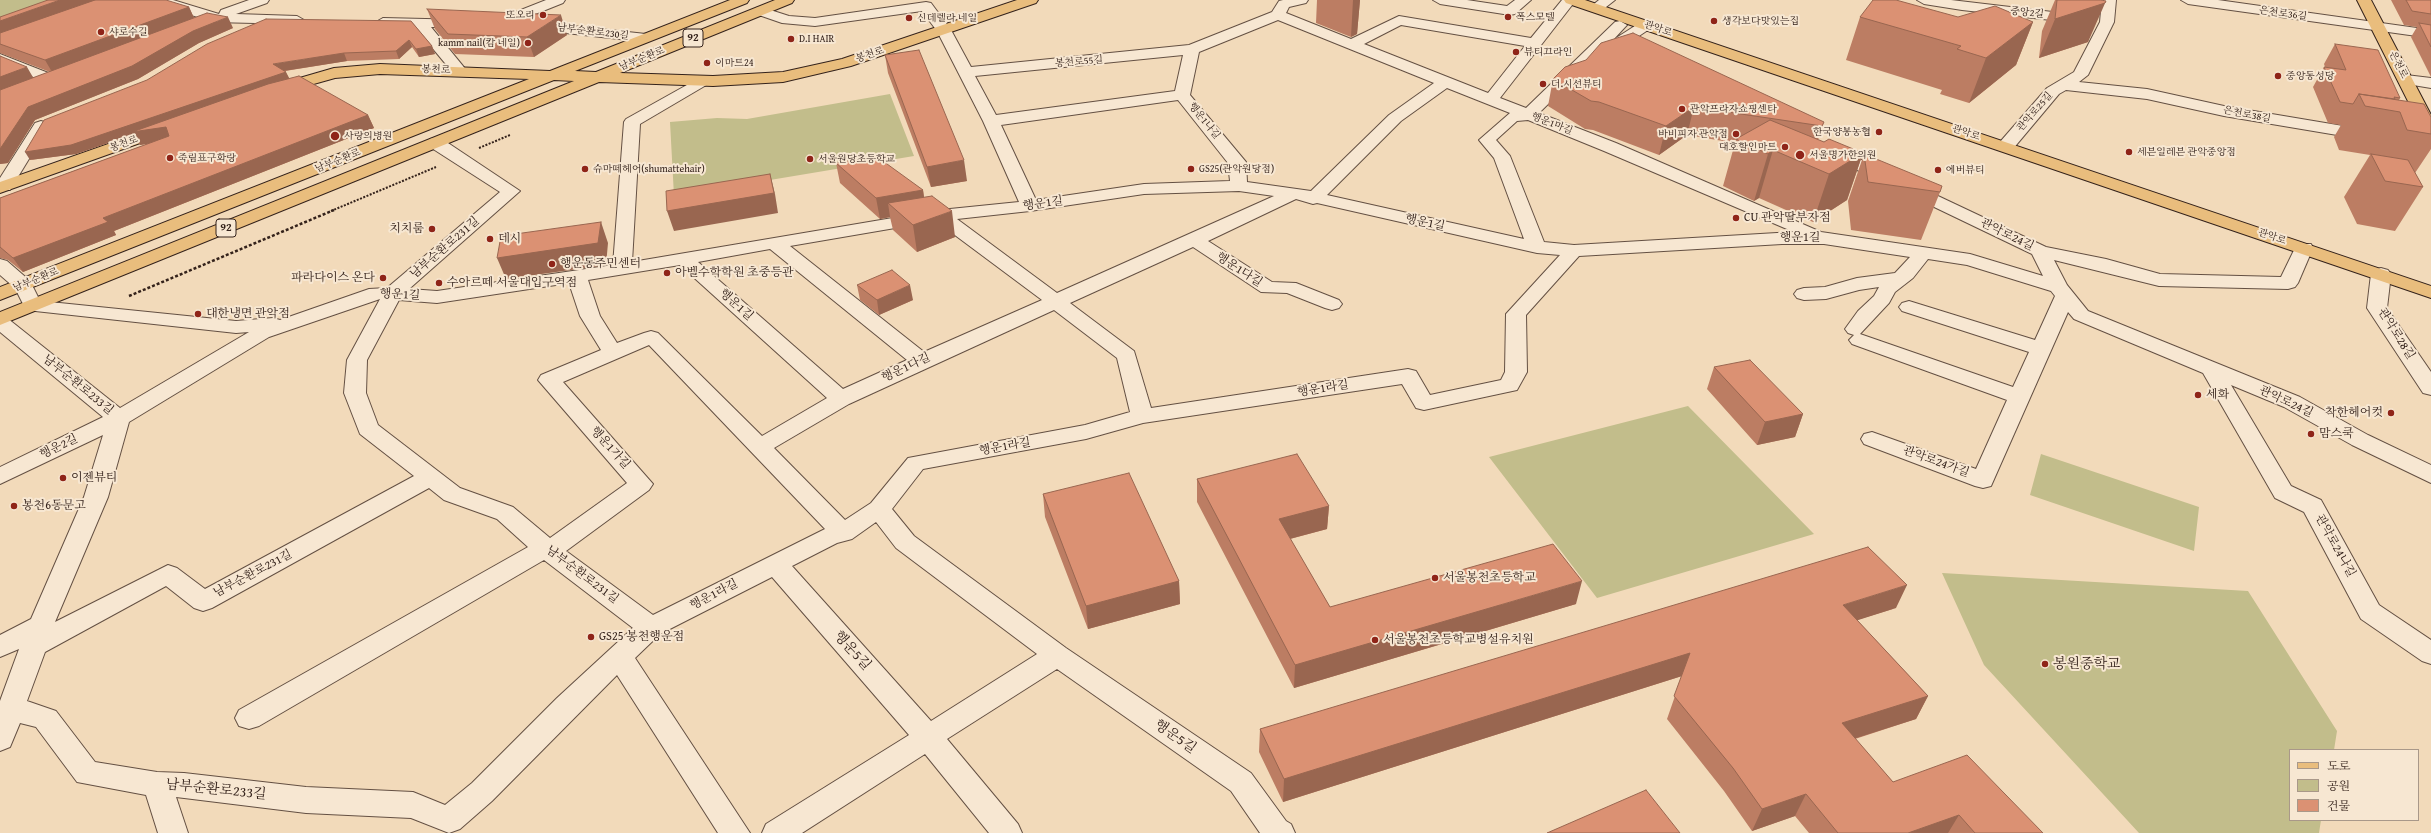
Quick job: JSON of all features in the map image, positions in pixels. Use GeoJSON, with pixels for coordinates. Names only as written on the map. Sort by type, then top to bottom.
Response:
{"type":"FeatureCollection","features":[{"type":"Feature","properties":{"kind":"main road","name":"남부순환로"},"geometry":{"type":"LineString","coordinates":[[0,319],[439,135],[557,75],[742,0]]}},
{"type":"Feature","properties":{"kind":"main road","name":"남부순환로"},"geometry":{"type":"LineString","coordinates":[[0,294],[599,76],[787,0]]}},
{"type":"Feature","properties":{"kind":"main road","name":"봉천로"},"geometry":{"type":"LineString","coordinates":[[261,94],[301,81],[345,72],[404,69],[703,81],[761,80],[807,74],[846,63],[1031,0]]}},
{"type":"Feature","properties":{"kind":"main road","name":"관악로"},"geometry":{"type":"LineString","coordinates":[[1570,0],[1602,4],[1626,19],[2006,146],[2431,292]]}},
{"type":"Feature","properties":{"kind":"main road","name":"은천로"},"geometry":{"type":"LineString","coordinates":[[2364,0],[2406,80],[2428,140]]}},
{"type":"Feature","properties":{"kind":"main road","name":"봉천로"},"geometry":{"type":"LineString","coordinates":[[2,187],[180,123]]}},
{"type":"Feature","properties":{"kind":"street"},"geometry":{"type":"LineString","coordinates":[[159,0],[213,18],[311,20]]}},
{"type":"Feature","properties":{"kind":"street"},"geometry":{"type":"LineString","coordinates":[[191,26],[262,0]]}},
{"type":"Feature","properties":{"kind":"street"},"geometry":{"type":"LineString","coordinates":[[498,24],[558,0]]}},
{"type":"Feature","properties":{"kind":"street"},"geometry":{"type":"LineString","coordinates":[[1192,49],[1278,15],[1284,4],[1301,0]]}},
{"type":"Feature","properties":{"kind":"street"},"geometry":{"type":"LineString","coordinates":[[1440,0],[1510,11],[1524,0]]}},
{"type":"Feature","properties":{"kind":"street","name":"관악로"},"geometry":{"type":"LineString","coordinates":[[1490,100],[1570,0]]}},
{"type":"Feature","properties":{"kind":"street","name":"중앙2길"},"geometry":{"type":"LineString","coordinates":[[1924,0],[2107,22]]}},
{"type":"Feature","properties":{"kind":"street","name":"관악로25길"},"geometry":{"type":"LineString","coordinates":[[2006,146],[2053,91],[2080,75],[2107,22],[2109,0]]}},
{"type":"Feature","properties":{"kind":"street","name":"은천로36길"},"geometry":{"type":"LineString","coordinates":[[2188,0],[2243,4],[2379,28],[2431,34]]}},
{"type":"Feature","properties":{"kind":"street"},"geometry":{"type":"LineString","coordinates":[[761,11],[787,20],[815,22],[926,6],[944,30],[966,72],[991,121],[1030,206]]}},
{"type":"Feature","properties":{"kind":"street","name":"행운1마길"},"geometry":{"type":"LineString","coordinates":[[1278,15],[1350,45],[1610,147],[1824,238]]}},
{"type":"Feature","properties":{"kind":"street"},"geometry":{"type":"LineString","coordinates":[[239,33],[273,19]]}},
{"type":"Feature","properties":{"kind":"street"},"geometry":{"type":"LineString","coordinates":[[1537,247],[1502,156],[1487,140],[1512,117],[1528,115],[1626,19]]}},
{"type":"Feature","properties":{"kind":"street"},"geometry":{"type":"LineString","coordinates":[[1350,45],[1398,20],[1535,43]]}},
{"type":"Feature","properties":{"kind":"street","name":"남부순환로230길"},"geometry":{"type":"LineString","coordinates":[[365,21],[478,23],[548,27],[646,38]]}},
{"type":"Feature","properties":{"kind":"street","name":"봉천로"},"geometry":{"type":"LineString","coordinates":[[419,22],[459,71]]}},
{"type":"Feature","properties":{"kind":"street"},"geometry":{"type":"LineString","coordinates":[[1636,57],[1614,46],[1646,25]]}},
{"type":"Feature","properties":{"kind":"street","name":"봉천로55길"},"geometry":{"type":"LineString","coordinates":[[966,72],[1111,59],[1192,49]]}},
{"type":"Feature","properties":{"kind":"street","name":"행운1나길"},"geometry":{"type":"LineString","coordinates":[[1192,49],[1182,95],[1237,162],[1239,186]]}},
{"type":"Feature","properties":{"kind":"street"},"geometry":{"type":"LineString","coordinates":[[0,59],[51,79]]}},
{"type":"Feature","properties":{"kind":"street"},"geometry":{"type":"LineString","coordinates":[[29,88],[66,74]]}},
{"type":"Feature","properties":{"kind":"street"},"geometry":{"type":"LineString","coordinates":[[2406,80],[2431,83]]}},
{"type":"Feature","properties":{"kind":"street","name":"봉천로"},"geometry":{"type":"LineString","coordinates":[[622,269],[632,122],[703,81]]}},
{"type":"Feature","properties":{"kind":"street"},"geometry":{"type":"LineString","coordinates":[[1313,199],[1395,118],[1445,82]]}},
{"type":"Feature","properties":{"kind":"street","name":"은천로38길"},"geometry":{"type":"LineString","coordinates":[[2064,85],[2147,94],[2231,112],[2384,138]]}},
{"type":"Feature","properties":{"kind":"street"},"geometry":{"type":"LineString","coordinates":[[991,121],[1182,95]]}},
{"type":"Feature","properties":{"kind":"street"},"geometry":{"type":"LineString","coordinates":[[2,187],[42,124],[57,118]]}},
{"type":"Feature","properties":{"kind":"street","name":"남부순환로231길"},"geometry":{"type":"LineString","coordinates":[[439,135],[458,157],[511,191],[393,293],[358,360],[355,393],[368,430],[452,494],[505,513],[548,549],[651,627]]}},
{"type":"Feature","properties":{"kind":"street","name":"관악로24길"},"geometry":{"type":"LineString","coordinates":[[1820,145],[2040,251],[2061,291],[2081,315],[2292,402],[2360,440],[2431,475]]}},
{"type":"Feature","properties":{"kind":"street","name":"행운1길"},"geometry":{"type":"LineString","coordinates":[[118,418],[262,333],[376,293],[437,297],[684,259],[940,215],[1030,206],[1144,189],[1239,186],[1294,193],[1313,199],[1537,247],[1574,251],[1782,238],[1824,238],[1970,260],[2061,291]]}},
{"type":"Feature","properties":{"kind":"street","name":"행운1다길"},"geometry":{"type":"LineString","coordinates":[[760,447],[841,399],[922,361],[1194,240],[1294,193]]}},
{"type":"Feature","properties":{"kind":"street"},"geometry":{"type":"LineString","coordinates":[[940,215],[1058,301],[1127,355],[1142,416]]}},
{"type":"Feature","properties":{"kind":"street","name":"행운1다길"},"geometry":{"type":"LineString","coordinates":[[1194,240],[1268,288],[1289,287],[1332,304]]}},
{"type":"Feature","properties":{"kind":"street"},"geometry":{"type":"LineString","coordinates":[[774,243],[922,361]]}},
{"type":"Feature","properties":{"kind":"street"},"geometry":{"type":"LineString","coordinates":[[2040,251],[2106,264],[2159,280],[2288,283],[2304,248]]}},
{"type":"Feature","properties":{"kind":"street","name":"행운1라길"},"geometry":{"type":"LineString","coordinates":[[451,826],[482,792],[651,627],[830,536],[843,533],[879,509],[916,463],[1086,432],[1142,416],[1408,376],[1424,403],[1509,385],[1516,372],[1516,314],[1574,251]]}},
{"type":"Feature","properties":{"kind":"street"},"geometry":{"type":"LineString","coordinates":[[1924,253],[1901,278],[1887,289],[1882,299],[1865,315],[1857,334],[2019,397]]}},
{"type":"Feature","properties":{"kind":"street","name":"행운1길"},"geometry":{"type":"LineString","coordinates":[[684,259],[841,399]]}},
{"type":"Feature","properties":{"kind":"street"},"geometry":{"type":"LineString","coordinates":[[0,265],[23,285],[33,306]]}},
{"type":"Feature","properties":{"kind":"street","name":"관악로28길"},"geometry":{"type":"LineString","coordinates":[[2381,274],[2377,308],[2431,388]]}},
{"type":"Feature","properties":{"kind":"street"},"geometry":{"type":"LineString","coordinates":[[577,276],[590,316],[613,352]]}},
{"type":"Feature","properties":{"kind":"street"},"geometry":{"type":"LineString","coordinates":[[1804,294],[1826,293],[1857,284],[1901,278]]}},
{"type":"Feature","properties":{"kind":"street","name":"관악로24가길"},"geometry":{"type":"LineString","coordinates":[[1872,438],[1983,480],[2041,349],[2061,291]]}},
{"type":"Feature","properties":{"kind":"street","name":"남부순환로"},"geometry":{"type":"LineString","coordinates":[[33,306],[236,327],[290,323]]}},
{"type":"Feature","properties":{"kind":"street"},"geometry":{"type":"LineString","coordinates":[[1909,307],[2041,349]]}},
{"type":"Feature","properties":{"kind":"street","name":"남부순환로233길"},"geometry":{"type":"LineString","coordinates":[[0,322],[118,418],[96,497],[38,635],[0,739]]}},
{"type":"Feature","properties":{"kind":"street","name":"행운1가길"},"geometry":{"type":"LineString","coordinates":[[548,549],[641,484],[549,380],[651,337],[843,533]]}},
{"type":"Feature","properties":{"kind":"street","name":"관악로24나길"},"geometry":{"type":"LineString","coordinates":[[2211,369],[2283,492],[2313,506],[2370,612],[2431,654]]}},
{"type":"Feature","properties":{"kind":"street","name":"행운2길"},"geometry":{"type":"LineString","coordinates":[[0,476],[118,418]]}},
{"type":"Feature","properties":{"kind":"street","name":"남부순환로231길"},"geometry":{"type":"LineString","coordinates":[[38,635],[168,574],[203,601],[431,477]]}},
{"type":"Feature","properties":{"kind":"street","name":"행운5길"},"geometry":{"type":"LineString","coordinates":[[879,509],[905,542],[1057,655],[1241,782],[1275,830],[1280,833]]}},
{"type":"Feature","properties":{"kind":"street"},"geometry":{"type":"LineString","coordinates":[[249,718],[548,549]]}},
{"type":"Feature","properties":{"kind":"street","name":"행운5길"},"geometry":{"type":"LineString","coordinates":[[775,564],[929,738],[1007,833]]}},
{"type":"Feature","properties":{"kind":"street"},"geometry":{"type":"LineString","coordinates":[[0,647],[38,635]]}},
{"type":"Feature","properties":{"kind":"street"},"geometry":{"type":"LineString","coordinates":[[777,833],[929,738],[1057,655]]}},
{"type":"Feature","properties":{"kind":"street"},"geometry":{"type":"LineString","coordinates":[[613,663],[623,662],[735,833]]}},
{"type":"Feature","properties":{"kind":"street","name":"남부순환로233길"},"geometry":{"type":"LineString","coordinates":[[10,710],[30,713],[46,719],[87,773],[157,784],[184,785],[306,800],[413,805],[451,826]]}},
{"type":"Feature","properties":{"kind":"street"},"geometry":{"type":"LineString","coordinates":[[157,784],[173,833]]}},
{"type":"Feature","properties":{"kind":"path"},"geometry":{"type":"LineString","coordinates":[[91,312],[514,133]]}},
{"type":"Feature","properties":{"kind":"green space"},"geometry":{"type":"Polygon","coordinates":[[[0,0],[87,0],[0,30],[0,0]]]}},
{"type":"Feature","properties":{"kind":"green space"},"geometry":{"type":"Polygon","coordinates":[[[890,94],[914,156],[674,196],[670,122],[717,118],[747,119],[890,94]]]}},
{"type":"Feature","properties":{"kind":"green space"},"geometry":{"type":"Polygon","coordinates":[[[1688,406],[1814,534],[1597,598],[1489,457],[1688,406]]]}},
{"type":"Feature","properties":{"kind":"green space"},"geometry":{"type":"Polygon","coordinates":[[[2041,454],[2199,507],[2194,551],[2030,495],[2041,454]]]}},
{"type":"Feature","properties":{"kind":"green space"},"geometry":{"type":"Polygon","coordinates":[[[1942,573],[2248,591],[2337,731],[2334,749],[2289,749],[2289,821],[2321,821],[2319,833],[2139,833],[1984,665],[1942,573]]]}},
{"type":"Feature","properties":{"kind":"building"},"geometry":{"type":"Polygon","coordinates":[[[48,0],[60,0],[0,21],[0,17],[48,0]]]}},
{"type":"Feature","properties":{"kind":"building"},"geometry":{"type":"Polygon","coordinates":[[[95,0],[166,0],[189,7],[45,60],[0,44],[0,33],[95,0]]]}},
{"type":"Feature","properties":{"kind":"building"},"geometry":{"type":"Polygon","coordinates":[[[1873,0],[1896,0],[1958,17],[1995,6],[2033,22],[1986,58],[1957,49],[1961,46],[1860,17],[1873,0]]]}},
{"type":"Feature","properties":{"kind":"building"},"geometry":{"type":"Polygon","coordinates":[[[2057,0],[2106,1],[2105,3],[2055,19],[2057,0]]]}},
{"type":"Feature","properties":{"kind":"building"},"geometry":{"type":"Polygon","coordinates":[[[2406,0],[2431,0],[2431,14],[2412,11],[2406,0]]]}},
{"type":"Feature","properties":{"kind":"building"},"geometry":{"type":"Polygon","coordinates":[[[427,9],[561,15],[527,37],[448,34],[427,9]]]}},
{"type":"Feature","properties":{"kind":"building"},"geometry":{"type":"Polygon","coordinates":[[[207,13],[228,17],[193,31],[132,66],[28,107],[0,149],[0,90],[207,13]]]}},
{"type":"Feature","properties":{"kind":"building"},"geometry":{"type":"Polygon","coordinates":[[[266,19],[411,21],[432,46],[416,49],[409,40],[396,51],[344,53],[273,64],[286,72],[71,145],[25,152],[44,120],[147,80],[207,44],[266,19]]]}},
{"type":"Feature","properties":{"kind":"building"},"geometry":{"type":"Polygon","coordinates":[[[2419,23],[2431,25],[2431,47],[2419,23]]]}},
{"type":"Feature","properties":{"kind":"building"},"geometry":{"type":"Polygon","coordinates":[[[1633,33],[1824,122],[1822,126],[1694,107],[1666,126],[1599,102],[1591,101],[1553,79],[1565,67],[1586,60],[1601,43],[1633,33]]]}},
{"type":"Feature","properties":{"kind":"building"},"geometry":{"type":"Polygon","coordinates":[[[2335,44],[2378,50],[2400,98],[2394,97],[2395,99],[2359,94],[2353,104],[2340,102],[2324,67],[2346,70],[2335,44]]]}},
{"type":"Feature","properties":{"kind":"building"},"geometry":{"type":"Polygon","coordinates":[[[919,50],[964,160],[927,167],[885,55],[919,50]]]}},
{"type":"Feature","properties":{"kind":"building"},"geometry":{"type":"Polygon","coordinates":[[[0,56],[27,67],[0,77],[0,56]]]}},
{"type":"Feature","properties":{"kind":"building"},"geometry":{"type":"Polygon","coordinates":[[[299,76],[368,115],[103,218],[108,222],[13,258],[0,247],[0,198],[169,136],[166,127],[132,132],[268,84],[299,76]]]}},
{"type":"Feature","properties":{"kind":"building"},"geometry":{"type":"Polygon","coordinates":[[[2359,94],[2424,104],[2431,117],[2431,134],[2407,130],[2400,112],[2365,106],[2359,94]]]}},
{"type":"Feature","properties":{"kind":"building"},"geometry":{"type":"Polygon","coordinates":[[[1770,120],[1824,142],[1829,139],[1863,153],[1829,174],[1773,150],[1768,154],[1736,139],[1770,120]]]}},
{"type":"Feature","properties":{"kind":"building"},"geometry":{"type":"Polygon","coordinates":[[[1864,154],[1942,186],[1940,192],[1868,182],[1864,154]]]}},
{"type":"Feature","properties":{"kind":"building"},"geometry":{"type":"Polygon","coordinates":[[[2371,154],[2408,160],[2423,187],[2385,181],[2371,154]]]}},
{"type":"Feature","properties":{"kind":"building"},"geometry":{"type":"Polygon","coordinates":[[[876,156],[923,190],[876,198],[836,163],[876,156]]]}},
{"type":"Feature","properties":{"kind":"building"},"geometry":{"type":"Polygon","coordinates":[[[770,174],[774,193],[667,211],[666,191],[770,174]]]}},
{"type":"Feature","properties":{"kind":"building"},"geometry":{"type":"Polygon","coordinates":[[[932,196],[952,211],[913,225],[888,203],[932,196]]]}},
{"type":"Feature","properties":{"kind":"building"},"geometry":{"type":"Polygon","coordinates":[[[601,222],[598,243],[497,258],[501,236],[601,222]]]}},
{"type":"Feature","properties":{"kind":"building"},"geometry":{"type":"Polygon","coordinates":[[[892,270],[910,285],[877,300],[857,285],[892,270]]]}},
{"type":"Feature","properties":{"kind":"building"},"geometry":{"type":"Polygon","coordinates":[[[1750,360],[1803,414],[1765,422],[1714,367],[1750,360]]]}},
{"type":"Feature","properties":{"kind":"building"},"geometry":{"type":"Polygon","coordinates":[[[1297,454],[1329,506],[1279,519],[1330,607],[1553,544],[1582,581],[1295,665],[1197,479],[1297,454]]]}},
{"type":"Feature","properties":{"kind":"building"},"geometry":{"type":"Polygon","coordinates":[[[1129,473],[1179,581],[1086,606],[1043,494],[1129,473]]]}},
{"type":"Feature","properties":{"kind":"building"},"geometry":{"type":"Polygon","coordinates":[[[1868,547],[1907,585],[1843,605],[1928,696],[1842,723],[1893,782],[1967,755],[2043,833],[1975,833],[1959,815],[1908,833],[1838,833],[1806,794],[1762,809],[1733,768],[1674,696],[1690,653],[1284,779],[1260,729],[1868,547]]]}},
{"type":"Feature","properties":{"kind":"building"},"geometry":{"type":"Polygon","coordinates":[[[1646,790],[1680,833],[1547,833],[1646,790]]]}},
{"type":"Feature","properties":{"kind":"place","name":"또오리"},"geometry":{"type":"Point","coordinates":[543,15]}},
{"type":"Feature","properties":{"kind":"place","name":"폭스모텔"},"geometry":{"type":"Point","coordinates":[1508,17]}},
{"type":"Feature","properties":{"kind":"place","name":"신데렐라 네일"},"geometry":{"type":"Point","coordinates":[909,18]}},
{"type":"Feature","properties":{"kind":"place","name":"생각보다맛있는집"},"geometry":{"type":"Point","coordinates":[1714,21]}},
{"type":"Feature","properties":{"kind":"place","name":"샤로수길"},"geometry":{"type":"Point","coordinates":[101,32]}},
{"type":"Feature","properties":{"kind":"place","name":"D.I HAIR"},"geometry":{"type":"Point","coordinates":[791,39]}},
{"type":"Feature","properties":{"kind":"place","name":"kamm nail(캄 네일)"},"geometry":{"type":"Point","coordinates":[528,43]}},
{"type":"Feature","properties":{"kind":"place","name":"뷰티끄라인"},"geometry":{"type":"Point","coordinates":[1516,52]}},
{"type":"Feature","properties":{"kind":"place","name":"이마트24"},"geometry":{"type":"Point","coordinates":[707,63]}},
{"type":"Feature","properties":{"kind":"place","name":"중앙동성당"},"geometry":{"type":"Point","coordinates":[2278,76]}},
{"type":"Feature","properties":{"kind":"place","name":"더.시선뷰티"},"geometry":{"type":"Point","coordinates":[1543,84]}},
{"type":"Feature","properties":{"kind":"place","name":"관악프라자쇼핑센타"},"geometry":{"type":"Point","coordinates":[1682,109]}},
{"type":"Feature","properties":{"kind":"place","name":"한국양봉농협"},"geometry":{"type":"Point","coordinates":[1879,132]}},
{"type":"Feature","properties":{"kind":"place","name":"바비피자 관악점"},"geometry":{"type":"Point","coordinates":[1736,134]}},
{"type":"Feature","properties":{"kind":"place","name":"사랑의병원"},"geometry":{"type":"Point","coordinates":[335,136]}},
{"type":"Feature","properties":{"kind":"place","name":"대호할인마트"},"geometry":{"type":"Point","coordinates":[1785,147]}},
{"type":"Feature","properties":{"kind":"place","name":"세븐일레븐 관악중앙점"},"geometry":{"type":"Point","coordinates":[2129,152]}},
{"type":"Feature","properties":{"kind":"place","name":"서울명가한의원"},"geometry":{"type":"Point","coordinates":[1800,155]}},
{"type":"Feature","properties":{"kind":"place","name":"죽림표구화랑"},"geometry":{"type":"Point","coordinates":[170,158]}},
{"type":"Feature","properties":{"kind":"place","name":"서울원당초등학교"},"geometry":{"type":"Point","coordinates":[810,159]}},
{"type":"Feature","properties":{"kind":"place","name":"슈마떼헤어(shumattehair)"},"geometry":{"type":"Point","coordinates":[585,169]}},
{"type":"Feature","properties":{"kind":"place","name":"GS25(관악원당점)"},"geometry":{"type":"Point","coordinates":[1191,169]}},
{"type":"Feature","properties":{"kind":"place","name":"에버뷰티"},"geometry":{"type":"Point","coordinates":[1938,170]}},
{"type":"Feature","properties":{"kind":"place","name":"CU 관악딸부자점"},"geometry":{"type":"Point","coordinates":[1736,218]}},
{"type":"Feature","properties":{"kind":"place","name":"치치룸"},"geometry":{"type":"Point","coordinates":[432,229]}},
{"type":"Feature","properties":{"kind":"place","name":"데시"},"geometry":{"type":"Point","coordinates":[490,239]}},
{"type":"Feature","properties":{"kind":"place","name":"행운동주민센터"},"geometry":{"type":"Point","coordinates":[552,264]}},
{"type":"Feature","properties":{"kind":"place","name":"아벨수학학원 초중등관"},"geometry":{"type":"Point","coordinates":[667,273]}},
{"type":"Feature","properties":{"kind":"place","name":"파라다이스 온다"},"geometry":{"type":"Point","coordinates":[383,278]}},
{"type":"Feature","properties":{"kind":"place","name":"수아르떼 서울대입구역점"},"geometry":{"type":"Point","coordinates":[439,283]}},
{"type":"Feature","properties":{"kind":"place","name":"대한냉면 관악점"},"geometry":{"type":"Point","coordinates":[198,314]}},
{"type":"Feature","properties":{"kind":"place","name":"세화"},"geometry":{"type":"Point","coordinates":[2198,395]}},
{"type":"Feature","properties":{"kind":"place","name":"착한헤어컷"},"geometry":{"type":"Point","coordinates":[2391,413]}},
{"type":"Feature","properties":{"kind":"place","name":"맘스쿡"},"geometry":{"type":"Point","coordinates":[2311,434]}},
{"type":"Feature","properties":{"kind":"place","name":"이젠뷰티"},"geometry":{"type":"Point","coordinates":[63,478]}},
{"type":"Feature","properties":{"kind":"place","name":"봉천6동문고"},"geometry":{"type":"Point","coordinates":[14,506]}},
{"type":"Feature","properties":{"kind":"place","name":"서울봉천초등학교"},"geometry":{"type":"Point","coordinates":[1435,578]}},
{"type":"Feature","properties":{"kind":"place","name":"GS25 봉천행운점"},"geometry":{"type":"Point","coordinates":[591,637]}},
{"type":"Feature","properties":{"kind":"place","name":"서울봉천초등학교병설유치원"},"geometry":{"type":"Point","coordinates":[1375,640]}},
{"type":"Feature","properties":{"kind":"place","name":"봉원중학교"},"geometry":{"type":"Point","coordinates":[2045,664]}}]}
